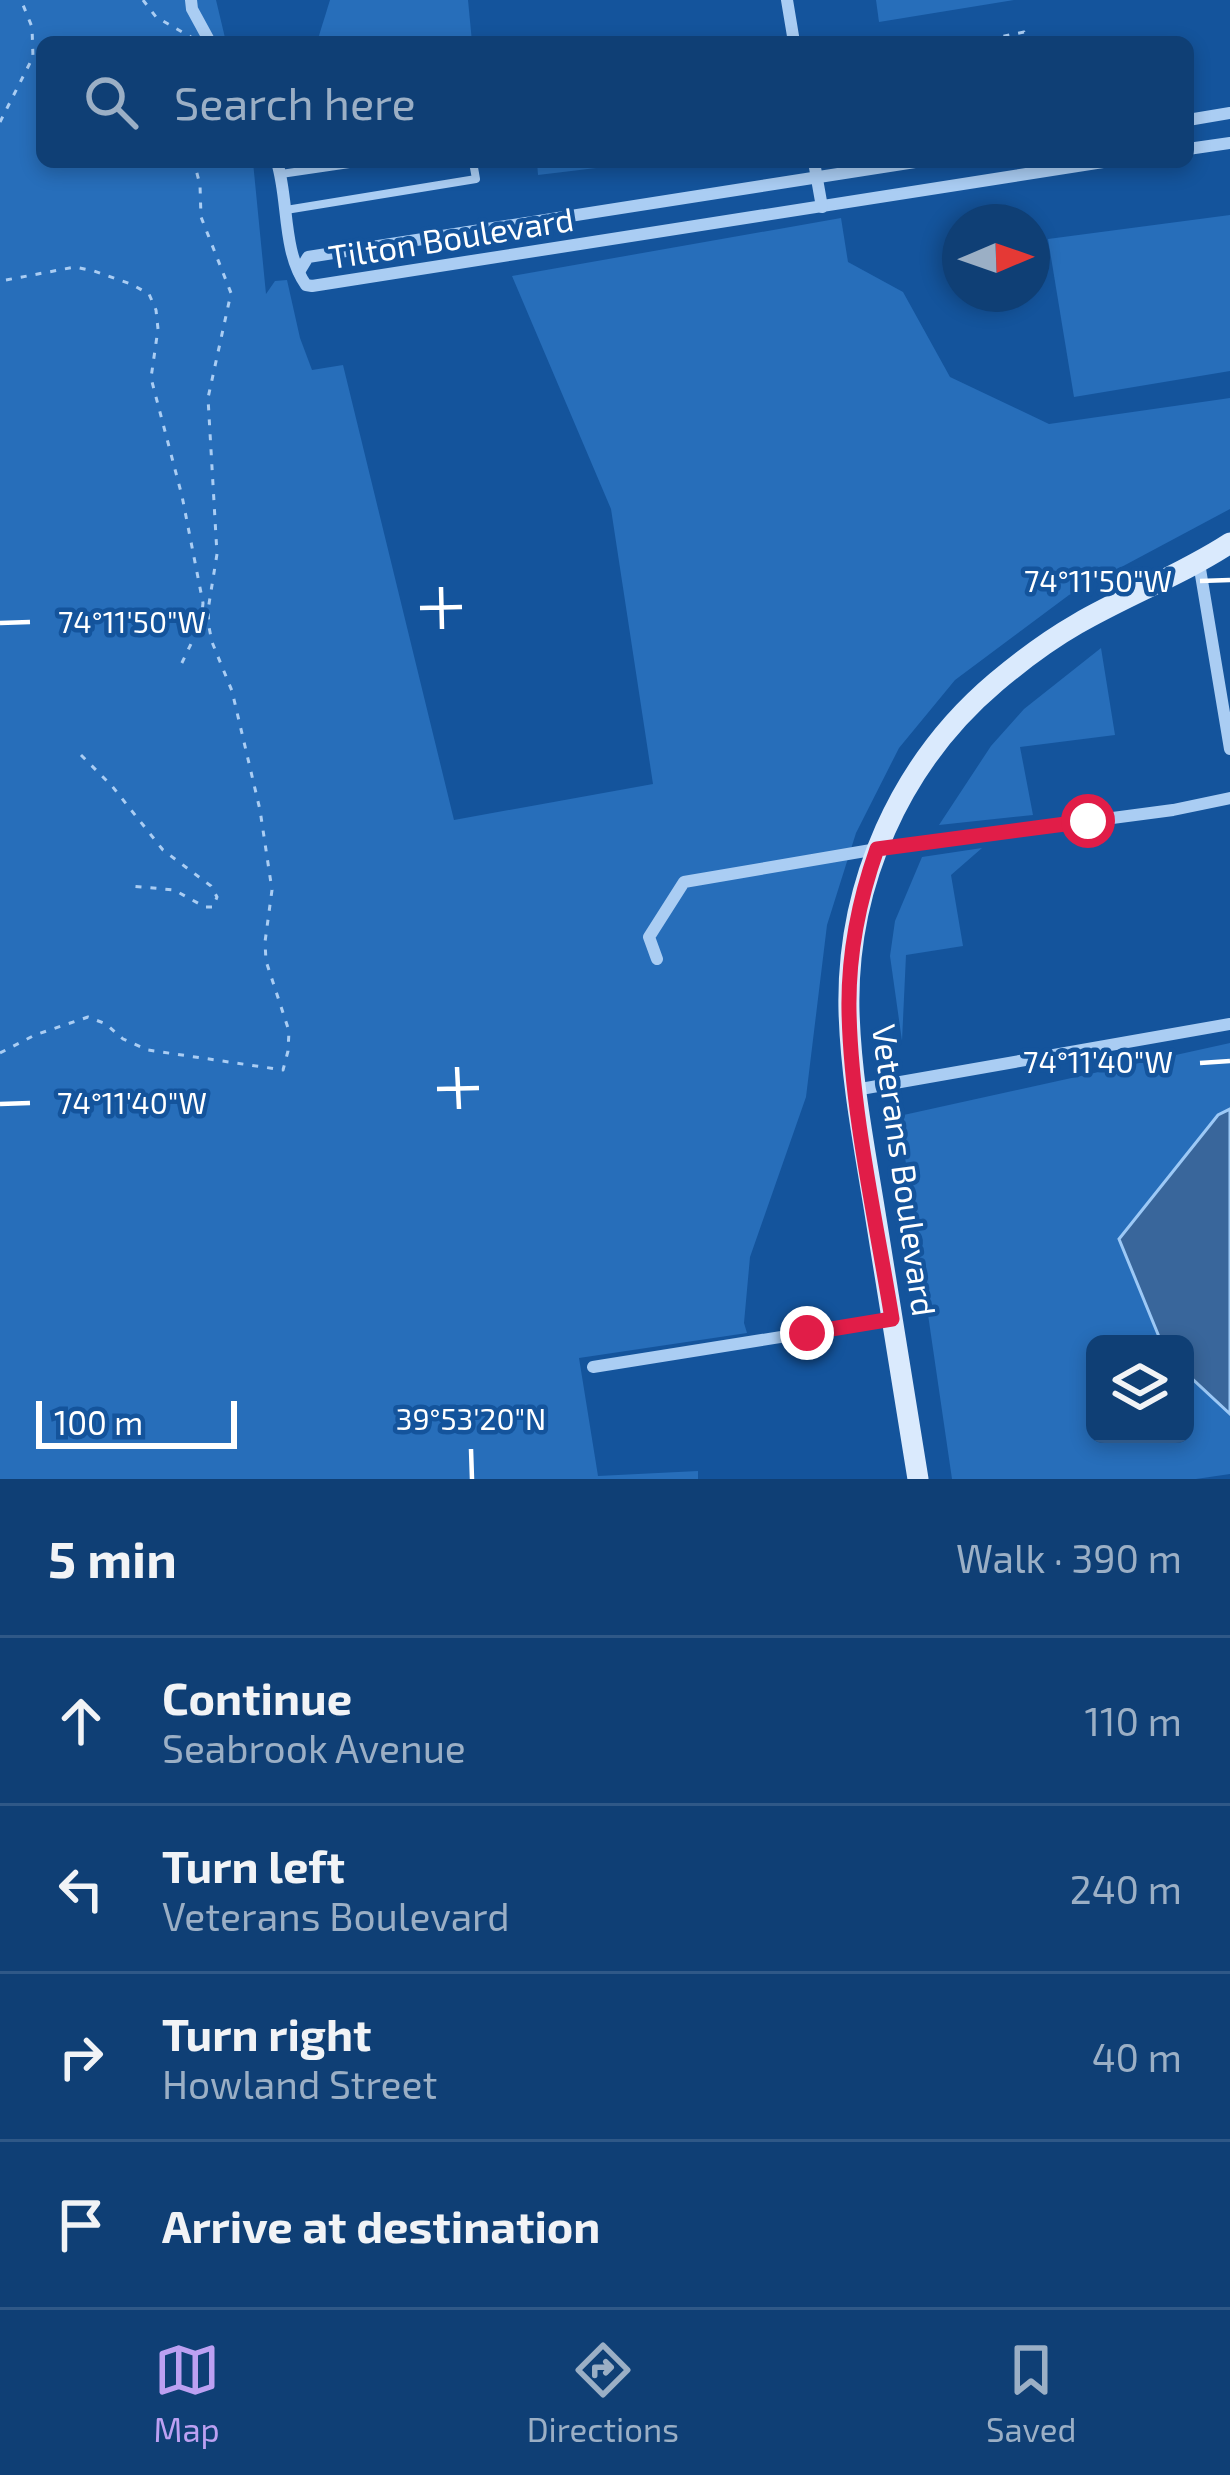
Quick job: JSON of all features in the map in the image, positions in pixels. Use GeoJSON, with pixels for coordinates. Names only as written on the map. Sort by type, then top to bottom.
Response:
{"type":"FeatureCollection","features":[{"type":"Feature","properties":{"kind":"main road","name":"Veterans Boulevard"},"geometry":{"type":"LineString","coordinates":[[918,1479],[855,1090],[849,1008],[855,930],[877,849],[915,773],[949,727],[994,684],[1075,625],[1230,543]]}},
{"type":"Feature","properties":{"kind":"street"},"geometry":{"type":"LineString","coordinates":[[191,0],[207,36]]}},
{"type":"Feature","properties":{"kind":"street"},"geometry":{"type":"LineString","coordinates":[[788,0],[793,36]]}},
{"type":"Feature","properties":{"kind":"street"},"geometry":{"type":"LineString","coordinates":[[1194,118],[1230,113]]}},
{"type":"Feature","properties":{"kind":"street"},"geometry":{"type":"LineString","coordinates":[[1194,148],[1230,143]]}},
{"type":"Feature","properties":{"kind":"street"},"geometry":{"type":"LineString","coordinates":[[279,168],[298,273]]}},
{"type":"Feature","properties":{"kind":"street"},"geometry":{"type":"LineString","coordinates":[[815,168],[822,207]]}},
{"type":"Feature","properties":{"kind":"street","name":"Tilton Boulevard"},"geometry":{"type":"LineString","coordinates":[[878,168],[308,257],[298,273],[312,286],[1066,168]]}},
{"type":"Feature","properties":{"kind":"street"},"geometry":{"type":"LineString","coordinates":[[1199,563],[1230,748]]}},
{"type":"Feature","properties":{"kind":"street"},"geometry":{"type":"LineString","coordinates":[[657,959],[649,937],[684,882],[1230,798]]}},
{"type":"Feature","properties":{"kind":"street"},"geometry":{"type":"LineString","coordinates":[[855,1090],[1230,1024]]}},
{"type":"Feature","properties":{"kind":"street"},"geometry":{"type":"LineString","coordinates":[[592,1366],[892,1319]]}},
{"type":"Feature","properties":{"kind":"lane"},"geometry":{"type":"LineString","coordinates":[[286,210],[476,179],[474,168]]}},
{"type":"Feature","properties":{"kind":"path"},"geometry":{"type":"LineString","coordinates":[[0,122],[33,56],[32,27],[21,0]]}},
{"type":"Feature","properties":{"kind":"path"},"geometry":{"type":"LineString","coordinates":[[143,0],[156,17],[189,36]]}},
{"type":"Feature","properties":{"kind":"path"},"geometry":{"type":"LineString","coordinates":[[0,1053],[88,1017],[148,1050],[283,1070],[288,1051],[289,1031],[266,961],[272,890],[260,810],[232,691],[208,627],[217,554],[208,398],[231,293],[201,217],[196,168]]}},
{"type":"Feature","properties":{"kind":"path"},"geometry":{"type":"LineString","coordinates":[[5,280],[75,267],[131,284],[148,294],[156,310],[151,378],[182,496],[203,604],[201,623],[178,671]]}},
{"type":"Feature","properties":{"kind":"path"},"geometry":{"type":"LineString","coordinates":[[81,755],[164,850],[212,886],[217,897],[213,907],[205,907],[174,890],[131,886]]}},
{"type":"Feature","properties":{"kind":"shaded area"},"geometry":{"type":"Polygon","coordinates":[[[0,0],[216,0],[225,36],[36,36],[36,168],[254,168],[266,294],[275,281],[287,280],[312,370],[343,365],[454,820],[653,784],[611,509],[512,276],[841,218],[848,262],[903,292],[950,377],[1049,424],[1230,398],[1230,509],[1069,595],[955,680],[899,748],[856,833],[827,925],[806,1097],[750,1257],[747,1333],[579,1358],[598,1476],[698,1471],[698,1479],[0,1479],[0,0]]]}},
{"type":"Feature","properties":{"kind":"shaded area"},"geometry":{"type":"Polygon","coordinates":[[[330,0],[468,0],[471,36],[319,36],[330,0]]]}},
{"type":"Feature","properties":{"kind":"shaded area"},"geometry":{"type":"Polygon","coordinates":[[[876,0],[1014,0],[879,22],[876,0]]]}},
{"type":"Feature","properties":{"kind":"shaded area"},"geometry":{"type":"Polygon","coordinates":[[[537,168],[596,168],[538,175],[537,168]]]}},
{"type":"Feature","properties":{"kind":"shaded area"},"geometry":{"type":"Polygon","coordinates":[[[1230,215],[1230,371],[1074,397],[1050,239],[1230,215]]]}},
{"type":"Feature","properties":{"kind":"shaded area"},"geometry":{"type":"Polygon","coordinates":[[[1101,648],[1115,735],[1020,747],[1033,815],[939,825],[991,746],[1024,709],[1101,648]]]}},
{"type":"Feature","properties":{"kind":"shaded area"},"geometry":{"type":"Polygon","coordinates":[[[982,848],[951,875],[963,946],[906,955],[902,1041],[890,956],[895,921],[922,857],[982,848]]]}},
{"type":"Feature","properties":{"kind":"shaded area"},"geometry":{"type":"Polygon","coordinates":[[[1230,1043],[1230,1109],[1218,1115],[1119,1239],[1158,1335],[1086,1335],[1086,1443],[1194,1443],[1194,1380],[1230,1414],[1230,1474],[1196,1479],[952,1479],[899,1116],[1230,1043]]]}},
{"type":"Feature","properties":{"kind":"shaded area"},"geometry":{"type":"Polygon","coordinates":[[[1230,1109],[1230,1414],[1194,1380],[1194,1335],[1158,1335],[1119,1239],[1218,1115],[1230,1109]]]}},
{"type":"Feature","properties":{"kind":"route"},"geometry":{"type":"LineString","coordinates":[[807,1333],[892,1319],[855,1090],[849,1008],[855,930],[877,849],[1088,821]]}}]}
